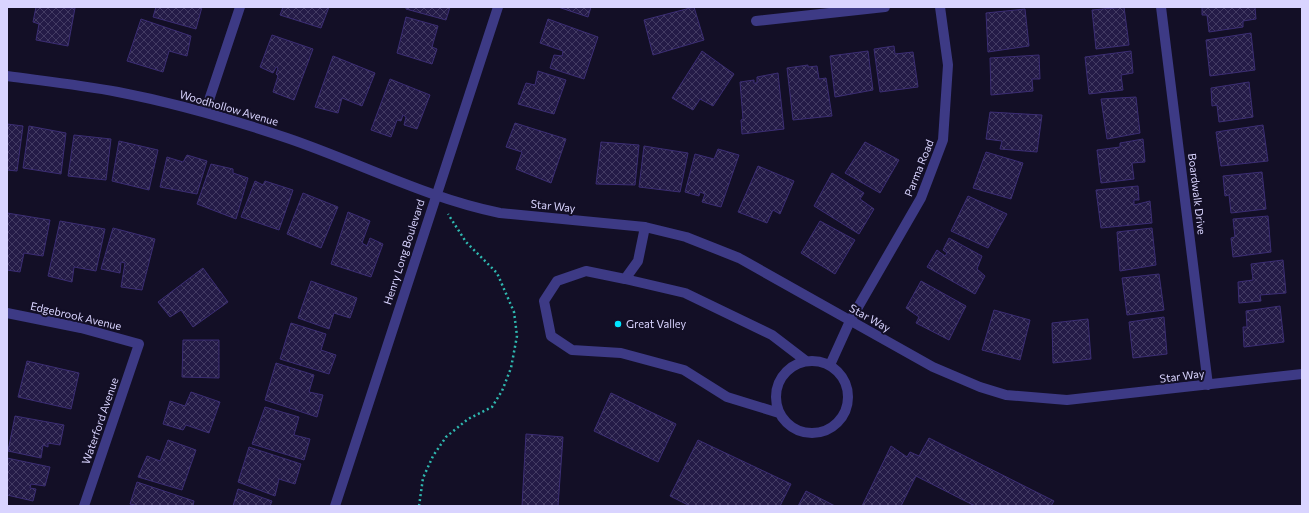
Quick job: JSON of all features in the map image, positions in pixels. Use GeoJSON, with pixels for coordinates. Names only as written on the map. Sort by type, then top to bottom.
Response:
{"type":"FeatureCollection","features":[{"type":"Feature","properties":{"kind":"street"},"geometry":{"type":"LineString","coordinates":[[205,112],[240,7]]}},
{"type":"Feature","properties":{"kind":"street","name":"Henry Long Boulevard"},"geometry":{"type":"LineString","coordinates":[[336,506],[435,196],[498,7]]}},
{"type":"Feature","properties":{"kind":"street"},"geometry":{"type":"LineString","coordinates":[[756,21],[885,7]]}},
{"type":"Feature","properties":{"kind":"street","name":"Parma Road"},"geometry":{"type":"LineString","coordinates":[[830,365],[850,321],[920,198],[944,140],[948,65],[940,7]]}},
{"type":"Feature","properties":{"kind":"street","name":"Boardwalk Drive"},"geometry":{"type":"LineString","coordinates":[[1161,7],[1208,385]]}},
{"type":"Feature","properties":{"kind":"street","name":"Woodhollow Avenue"},"geometry":{"type":"LineString","coordinates":[[7,76],[116,92],[205,112],[288,138],[435,196]]}},
{"type":"Feature","properties":{"kind":"street","name":"Star Way"},"geometry":{"type":"LineString","coordinates":[[435,196],[500,213],[645,227],[686,237],[738,258],[953,377],[1006,395],[1067,400],[1302,374]]}},
{"type":"Feature","properties":{"kind":"street"},"geometry":{"type":"LineString","coordinates":[[625,279],[638,261],[645,227]]}},
{"type":"Feature","properties":{"kind":"street"},"geometry":{"type":"LineString","coordinates":[[780,413],[727,397],[684,370],[621,353],[572,350],[551,336],[544,302],[557,281],[586,271],[625,279],[685,293],[772,334],[806,361]]}},
{"type":"Feature","properties":{"kind":"street","name":"Edgebrook Avenue"},"geometry":{"type":"LineString","coordinates":[[7,313],[81,328],[139,344]]}},
{"type":"Feature","properties":{"kind":"street","name":"Waterford Avenue"},"geometry":{"type":"LineString","coordinates":[[84,506],[139,344]]}},
{"type":"Feature","properties":{"kind":"street"},"geometry":{"type":"LineString","coordinates":[[806,361],[818,361],[830,365],[842,376],[848,391],[848,407],[845,414],[834,426],[820,433],[804,433],[790,426],[780,413],[776,397],[780,381],[786,371],[795,365],[806,361]]}},
{"type":"Feature","properties":{"kind":"path"},"geometry":{"type":"LineString","coordinates":[[419,506],[423,478],[433,456],[446,437],[468,419],[492,407],[502,391],[512,368],[517,336],[514,312],[497,273],[466,242],[435,196]]}},
{"type":"Feature","properties":{"kind":"building"},"geometry":{"type":"Polygon","coordinates":[[[36,7],[75,8],[68,46],[36,40],[39,24],[33,22],[36,7]]]}},
{"type":"Feature","properties":{"kind":"building"},"geometry":{"type":"Polygon","coordinates":[[[156,7],[202,7],[196,29],[153,17],[156,7]]]}},
{"type":"Feature","properties":{"kind":"building"},"geometry":{"type":"Polygon","coordinates":[[[283,7],[329,7],[321,28],[280,15],[283,7]]]}},
{"type":"Feature","properties":{"kind":"building"},"geometry":{"type":"Polygon","coordinates":[[[406,7],[450,7],[446,20],[406,9],[406,7]]]}},
{"type":"Feature","properties":{"kind":"building"},"geometry":{"type":"Polygon","coordinates":[[[558,7],[591,7],[588,17],[558,7]]]}},
{"type":"Feature","properties":{"kind":"building"},"geometry":{"type":"Polygon","coordinates":[[[694,7],[704,40],[653,55],[644,20],[694,7]]]}},
{"type":"Feature","properties":{"kind":"building"},"geometry":{"type":"Polygon","coordinates":[[[1124,7],[1129,45],[1096,49],[1092,10],[1124,7]]]}},
{"type":"Feature","properties":{"kind":"building"},"geometry":{"type":"Polygon","coordinates":[[[1202,7],[1255,7],[1256,19],[1243,21],[1243,27],[1209,32],[1207,15],[1202,15],[1202,7]]]}},
{"type":"Feature","properties":{"kind":"building"},"geometry":{"type":"Polygon","coordinates":[[[1025,9],[1029,46],[988,52],[986,13],[1025,9]]]}},
{"type":"Feature","properties":{"kind":"building"},"geometry":{"type":"Polygon","coordinates":[[[406,17],[438,26],[432,47],[437,49],[432,64],[397,53],[406,17]]]}},
{"type":"Feature","properties":{"kind":"building"},"geometry":{"type":"Polygon","coordinates":[[[141,19],[191,36],[187,56],[169,51],[163,72],[127,61],[141,19]]]}},
{"type":"Feature","properties":{"kind":"building"},"geometry":{"type":"Polygon","coordinates":[[[548,19],[598,37],[584,79],[550,68],[554,55],[562,56],[563,51],[540,43],[548,19]]]}},
{"type":"Feature","properties":{"kind":"building"},"geometry":{"type":"Polygon","coordinates":[[[1251,33],[1255,70],[1210,76],[1206,40],[1251,33]]]}},
{"type":"Feature","properties":{"kind":"building"},"geometry":{"type":"Polygon","coordinates":[[[272,35],[313,49],[294,100],[273,92],[278,76],[276,74],[278,68],[276,67],[273,73],[260,67],[272,35]]]}},
{"type":"Feature","properties":{"kind":"building"},"geometry":{"type":"Polygon","coordinates":[[[894,46],[895,54],[913,52],[918,87],[880,92],[874,49],[894,46]]]}},
{"type":"Feature","properties":{"kind":"building"},"geometry":{"type":"Polygon","coordinates":[[[702,51],[734,74],[713,106],[700,99],[693,110],[672,98],[702,51]]]}},
{"type":"Feature","properties":{"kind":"building"},"geometry":{"type":"Polygon","coordinates":[[[868,51],[873,90],[835,97],[830,56],[868,51]]]}},
{"type":"Feature","properties":{"kind":"building"},"geometry":{"type":"Polygon","coordinates":[[[1131,51],[1133,73],[1121,75],[1123,90],[1089,94],[1085,57],[1131,51]]]}},
{"type":"Feature","properties":{"kind":"building"},"geometry":{"type":"Polygon","coordinates":[[[1039,55],[1040,79],[1032,79],[1033,91],[991,95],[990,58],[1039,55]]]}},
{"type":"Feature","properties":{"kind":"building"},"geometry":{"type":"Polygon","coordinates":[[[333,56],[375,73],[362,106],[342,98],[338,113],[315,107],[333,56]]]}},
{"type":"Feature","properties":{"kind":"building"},"geometry":{"type":"Polygon","coordinates":[[[808,65],[808,67],[817,66],[819,79],[826,78],[832,116],[793,120],[787,68],[808,65]]]}},
{"type":"Feature","properties":{"kind":"building"},"geometry":{"type":"Polygon","coordinates":[[[538,71],[566,80],[554,114],[518,104],[526,83],[535,85],[538,71]]]}},
{"type":"Feature","properties":{"kind":"building"},"geometry":{"type":"Polygon","coordinates":[[[778,73],[784,129],[742,134],[741,120],[743,119],[740,82],[754,80],[754,83],[757,83],[757,77],[778,73]]]}},
{"type":"Feature","properties":{"kind":"building"},"geometry":{"type":"Polygon","coordinates":[[[390,79],[430,95],[417,129],[404,125],[406,117],[403,115],[401,121],[397,120],[391,137],[371,130],[390,79]]]}},
{"type":"Feature","properties":{"kind":"building"},"geometry":{"type":"Polygon","coordinates":[[[1249,82],[1253,117],[1219,122],[1217,105],[1212,106],[1211,88],[1249,82]]]}},
{"type":"Feature","properties":{"kind":"building"},"geometry":{"type":"Polygon","coordinates":[[[1136,97],[1140,133],[1107,139],[1101,99],[1136,97]]]}},
{"type":"Feature","properties":{"kind":"building"},"geometry":{"type":"Polygon","coordinates":[[[990,112],[1042,115],[1037,152],[1000,149],[1002,141],[986,139],[990,112]]]}},
{"type":"Feature","properties":{"kind":"building"},"geometry":{"type":"Polygon","coordinates":[[[515,123],[566,139],[551,183],[516,169],[522,152],[506,147],[515,123]]]}},
{"type":"Feature","properties":{"kind":"building"},"geometry":{"type":"Polygon","coordinates":[[[7,124],[23,126],[17,171],[7,170],[7,124]]]}},
{"type":"Feature","properties":{"kind":"building"},"geometry":{"type":"Polygon","coordinates":[[[1263,125],[1268,161],[1221,166],[1216,132],[1263,125]]]}},
{"type":"Feature","properties":{"kind":"building"},"geometry":{"type":"Polygon","coordinates":[[[29,126],[66,133],[61,174],[23,168],[29,126]]]}},
{"type":"Feature","properties":{"kind":"building"},"geometry":{"type":"Polygon","coordinates":[[[74,135],[111,139],[106,180],[68,176],[74,135]]]}},
{"type":"Feature","properties":{"kind":"building"},"geometry":{"type":"Polygon","coordinates":[[[1143,139],[1145,162],[1132,163],[1134,179],[1101,183],[1097,150],[1120,147],[1120,143],[1143,139]]]}},
{"type":"Feature","properties":{"kind":"building"},"geometry":{"type":"Polygon","coordinates":[[[119,141],[158,150],[149,190],[112,181],[119,141]]]}},
{"type":"Feature","properties":{"kind":"building"},"geometry":{"type":"Polygon","coordinates":[[[601,142],[639,145],[635,185],[596,184],[601,142]]]}},
{"type":"Feature","properties":{"kind":"building"},"geometry":{"type":"Polygon","coordinates":[[[865,142],[899,160],[880,193],[845,173],[865,142]]]}},
{"type":"Feature","properties":{"kind":"building"},"geometry":{"type":"Polygon","coordinates":[[[644,146],[688,153],[680,192],[639,187],[644,146]]]}},
{"type":"Feature","properties":{"kind":"building"},"geometry":{"type":"Polygon","coordinates":[[[718,149],[739,155],[721,207],[702,202],[705,194],[700,192],[699,196],[685,192],[695,154],[714,159],[718,149]]]}},
{"type":"Feature","properties":{"kind":"building"},"geometry":{"type":"Polygon","coordinates":[[[986,152],[1023,163],[1011,199],[973,188],[986,152]]]}},
{"type":"Feature","properties":{"kind":"building"},"geometry":{"type":"Polygon","coordinates":[[[187,155],[207,161],[197,194],[160,187],[167,157],[183,162],[187,155]]]}},
{"type":"Feature","properties":{"kind":"building"},"geometry":{"type":"Polygon","coordinates":[[[211,164],[233,169],[233,173],[248,178],[236,219],[197,204],[211,164]]]}},
{"type":"Feature","properties":{"kind":"building"},"geometry":{"type":"Polygon","coordinates":[[[758,166],[794,181],[780,214],[773,210],[767,223],[738,212],[758,166]]]}},
{"type":"Feature","properties":{"kind":"building"},"geometry":{"type":"Polygon","coordinates":[[[1262,172],[1266,209],[1231,213],[1229,195],[1225,196],[1223,176],[1262,172]]]}},
{"type":"Feature","properties":{"kind":"building"},"geometry":{"type":"Polygon","coordinates":[[[832,173],[864,193],[860,199],[874,209],[859,234],[814,206],[832,173]]]}},
{"type":"Feature","properties":{"kind":"building"},"geometry":{"type":"Polygon","coordinates":[[[255,181],[263,185],[265,181],[293,190],[279,230],[241,217],[255,181]]]}},
{"type":"Feature","properties":{"kind":"building"},"geometry":{"type":"Polygon","coordinates":[[[1138,186],[1139,200],[1134,200],[1134,205],[1150,201],[1152,223],[1101,228],[1096,190],[1138,186]]]}},
{"type":"Feature","properties":{"kind":"building"},"geometry":{"type":"Polygon","coordinates":[[[303,193],[338,207],[321,248],[287,234],[303,193]]]}},
{"type":"Feature","properties":{"kind":"building"},"geometry":{"type":"Polygon","coordinates":[[[968,196],[1007,214],[988,248],[951,231],[968,196]]]}},
{"type":"Feature","properties":{"kind":"building"},"geometry":{"type":"Polygon","coordinates":[[[348,212],[370,221],[362,243],[367,246],[370,238],[383,244],[371,277],[331,264],[348,212]]]}},
{"type":"Feature","properties":{"kind":"building"},"geometry":{"type":"Polygon","coordinates":[[[7,213],[50,220],[43,256],[24,253],[20,272],[7,270],[7,213]]]}},
{"type":"Feature","properties":{"kind":"building"},"geometry":{"type":"Polygon","coordinates":[[[1268,216],[1271,252],[1233,257],[1231,238],[1235,237],[1233,219],[1268,216]]]}},
{"type":"Feature","properties":{"kind":"building"},"geometry":{"type":"Polygon","coordinates":[[[60,221],[105,229],[96,271],[74,267],[72,282],[48,276],[60,221]]]}},
{"type":"Feature","properties":{"kind":"building"},"geometry":{"type":"Polygon","coordinates":[[[820,221],[855,240],[835,274],[801,253],[820,221]]]}},
{"type":"Feature","properties":{"kind":"building"},"geometry":{"type":"Polygon","coordinates":[[[113,228],[155,239],[142,290],[121,287],[125,263],[121,262],[120,273],[101,269],[113,228]]]}},
{"type":"Feature","properties":{"kind":"building"},"geometry":{"type":"Polygon","coordinates":[[[1152,228],[1156,265],[1120,271],[1117,232],[1152,228]]]}},
{"type":"Feature","properties":{"kind":"building"},"geometry":{"type":"Polygon","coordinates":[[[949,238],[982,256],[977,269],[985,276],[975,294],[927,267],[937,250],[945,256],[947,253],[943,250],[949,238]]]}},
{"type":"Feature","properties":{"kind":"building"},"geometry":{"type":"Polygon","coordinates":[[[1283,260],[1286,293],[1260,295],[1261,301],[1239,303],[1238,282],[1253,280],[1251,264],[1283,260]]]}},
{"type":"Feature","properties":{"kind":"building"},"geometry":{"type":"Polygon","coordinates":[[[203,268],[228,302],[193,327],[181,310],[170,317],[158,302],[203,268]]]}},
{"type":"Feature","properties":{"kind":"building"},"geometry":{"type":"Polygon","coordinates":[[[1159,274],[1164,310],[1127,315],[1122,278],[1159,274]]]}},
{"type":"Feature","properties":{"kind":"building"},"geometry":{"type":"Polygon","coordinates":[[[311,281],[357,298],[350,318],[334,313],[329,329],[298,318],[311,281]]]}},
{"type":"Feature","properties":{"kind":"building"},"geometry":{"type":"Polygon","coordinates":[[[921,281],[966,306],[949,340],[916,323],[919,317],[906,308],[921,281]]]}},
{"type":"Feature","properties":{"kind":"building"},"geometry":{"type":"Polygon","coordinates":[[[1280,306],[1284,342],[1244,347],[1243,327],[1247,327],[1246,311],[1280,306]]]}},
{"type":"Feature","properties":{"kind":"building"},"geometry":{"type":"Polygon","coordinates":[[[994,310],[1030,320],[1020,360],[982,350],[994,310]]]}},
{"type":"Feature","properties":{"kind":"building"},"geometry":{"type":"Polygon","coordinates":[[[1164,317],[1167,354],[1133,358],[1129,322],[1164,317]]]}},
{"type":"Feature","properties":{"kind":"building"},"geometry":{"type":"Polygon","coordinates":[[[1088,319],[1091,359],[1053,363],[1052,323],[1088,319]]]}},
{"type":"Feature","properties":{"kind":"building"},"geometry":{"type":"Polygon","coordinates":[[[291,323],[326,334],[321,350],[336,355],[329,374],[280,359],[291,323]]]}},
{"type":"Feature","properties":{"kind":"building"},"geometry":{"type":"Polygon","coordinates":[[[183,340],[219,340],[219,378],[182,377],[183,340]]]}},
{"type":"Feature","properties":{"kind":"building"},"geometry":{"type":"Polygon","coordinates":[[[27,361],[79,373],[71,409],[18,397],[27,361]]]}},
{"type":"Feature","properties":{"kind":"building"},"geometry":{"type":"Polygon","coordinates":[[[276,363],[314,375],[309,392],[323,395],[317,417],[265,400],[276,363]]]}},
{"type":"Feature","properties":{"kind":"building"},"geometry":{"type":"Polygon","coordinates":[[[191,392],[220,402],[209,433],[186,425],[183,430],[163,424],[170,401],[185,406],[191,392]]]}},
{"type":"Feature","properties":{"kind":"building"},"geometry":{"type":"Polygon","coordinates":[[[611,393],[676,424],[658,462],[594,431],[611,393]]]}},
{"type":"Feature","properties":{"kind":"building"},"geometry":{"type":"Polygon","coordinates":[[[265,407],[299,417],[294,435],[310,439],[304,460],[252,444],[265,407]]]}},
{"type":"Feature","properties":{"kind":"building"},"geometry":{"type":"Polygon","coordinates":[[[15,416],[64,425],[60,445],[48,443],[48,447],[43,445],[41,458],[8,451],[15,416]]]}},
{"type":"Feature","properties":{"kind":"building"},"geometry":{"type":"Polygon","coordinates":[[[526,434],[563,437],[558,506],[522,506],[526,434]]]}},
{"type":"Feature","properties":{"kind":"building"},"geometry":{"type":"Polygon","coordinates":[[[929,438],[1054,501],[1051,506],[975,506],[916,476],[901,506],[862,506],[891,446],[907,457],[910,452],[919,456],[929,438]]]}},
{"type":"Feature","properties":{"kind":"building"},"geometry":{"type":"Polygon","coordinates":[[[168,440],[196,450],[182,490],[138,477],[147,456],[160,461],[168,440]]]}},
{"type":"Feature","properties":{"kind":"building"},"geometry":{"type":"Polygon","coordinates":[[[698,440],[791,484],[780,506],[690,506],[670,496],[698,440]]]}},
{"type":"Feature","properties":{"kind":"building"},"geometry":{"type":"Polygon","coordinates":[[[249,447],[301,464],[295,484],[279,479],[275,496],[238,482],[249,447]]]}},
{"type":"Feature","properties":{"kind":"building"},"geometry":{"type":"Polygon","coordinates":[[[7,458],[50,467],[45,486],[31,484],[30,488],[36,489],[33,501],[7,495],[7,458]]]}},
{"type":"Feature","properties":{"kind":"building"},"geometry":{"type":"Polygon","coordinates":[[[137,482],[194,501],[193,506],[139,506],[130,504],[137,482]]]}},
{"type":"Feature","properties":{"kind":"building"},"geometry":{"type":"Polygon","coordinates":[[[238,489],[272,501],[270,506],[233,506],[238,489]]]}},
{"type":"Feature","properties":{"kind":"building"},"geometry":{"type":"Polygon","coordinates":[[[806,491],[835,506],[798,506],[806,491]]]}},
{"type":"Feature","properties":{"kind":"place","name":"Great Valley"},"geometry":{"type":"Point","coordinates":[618,324]}}]}
